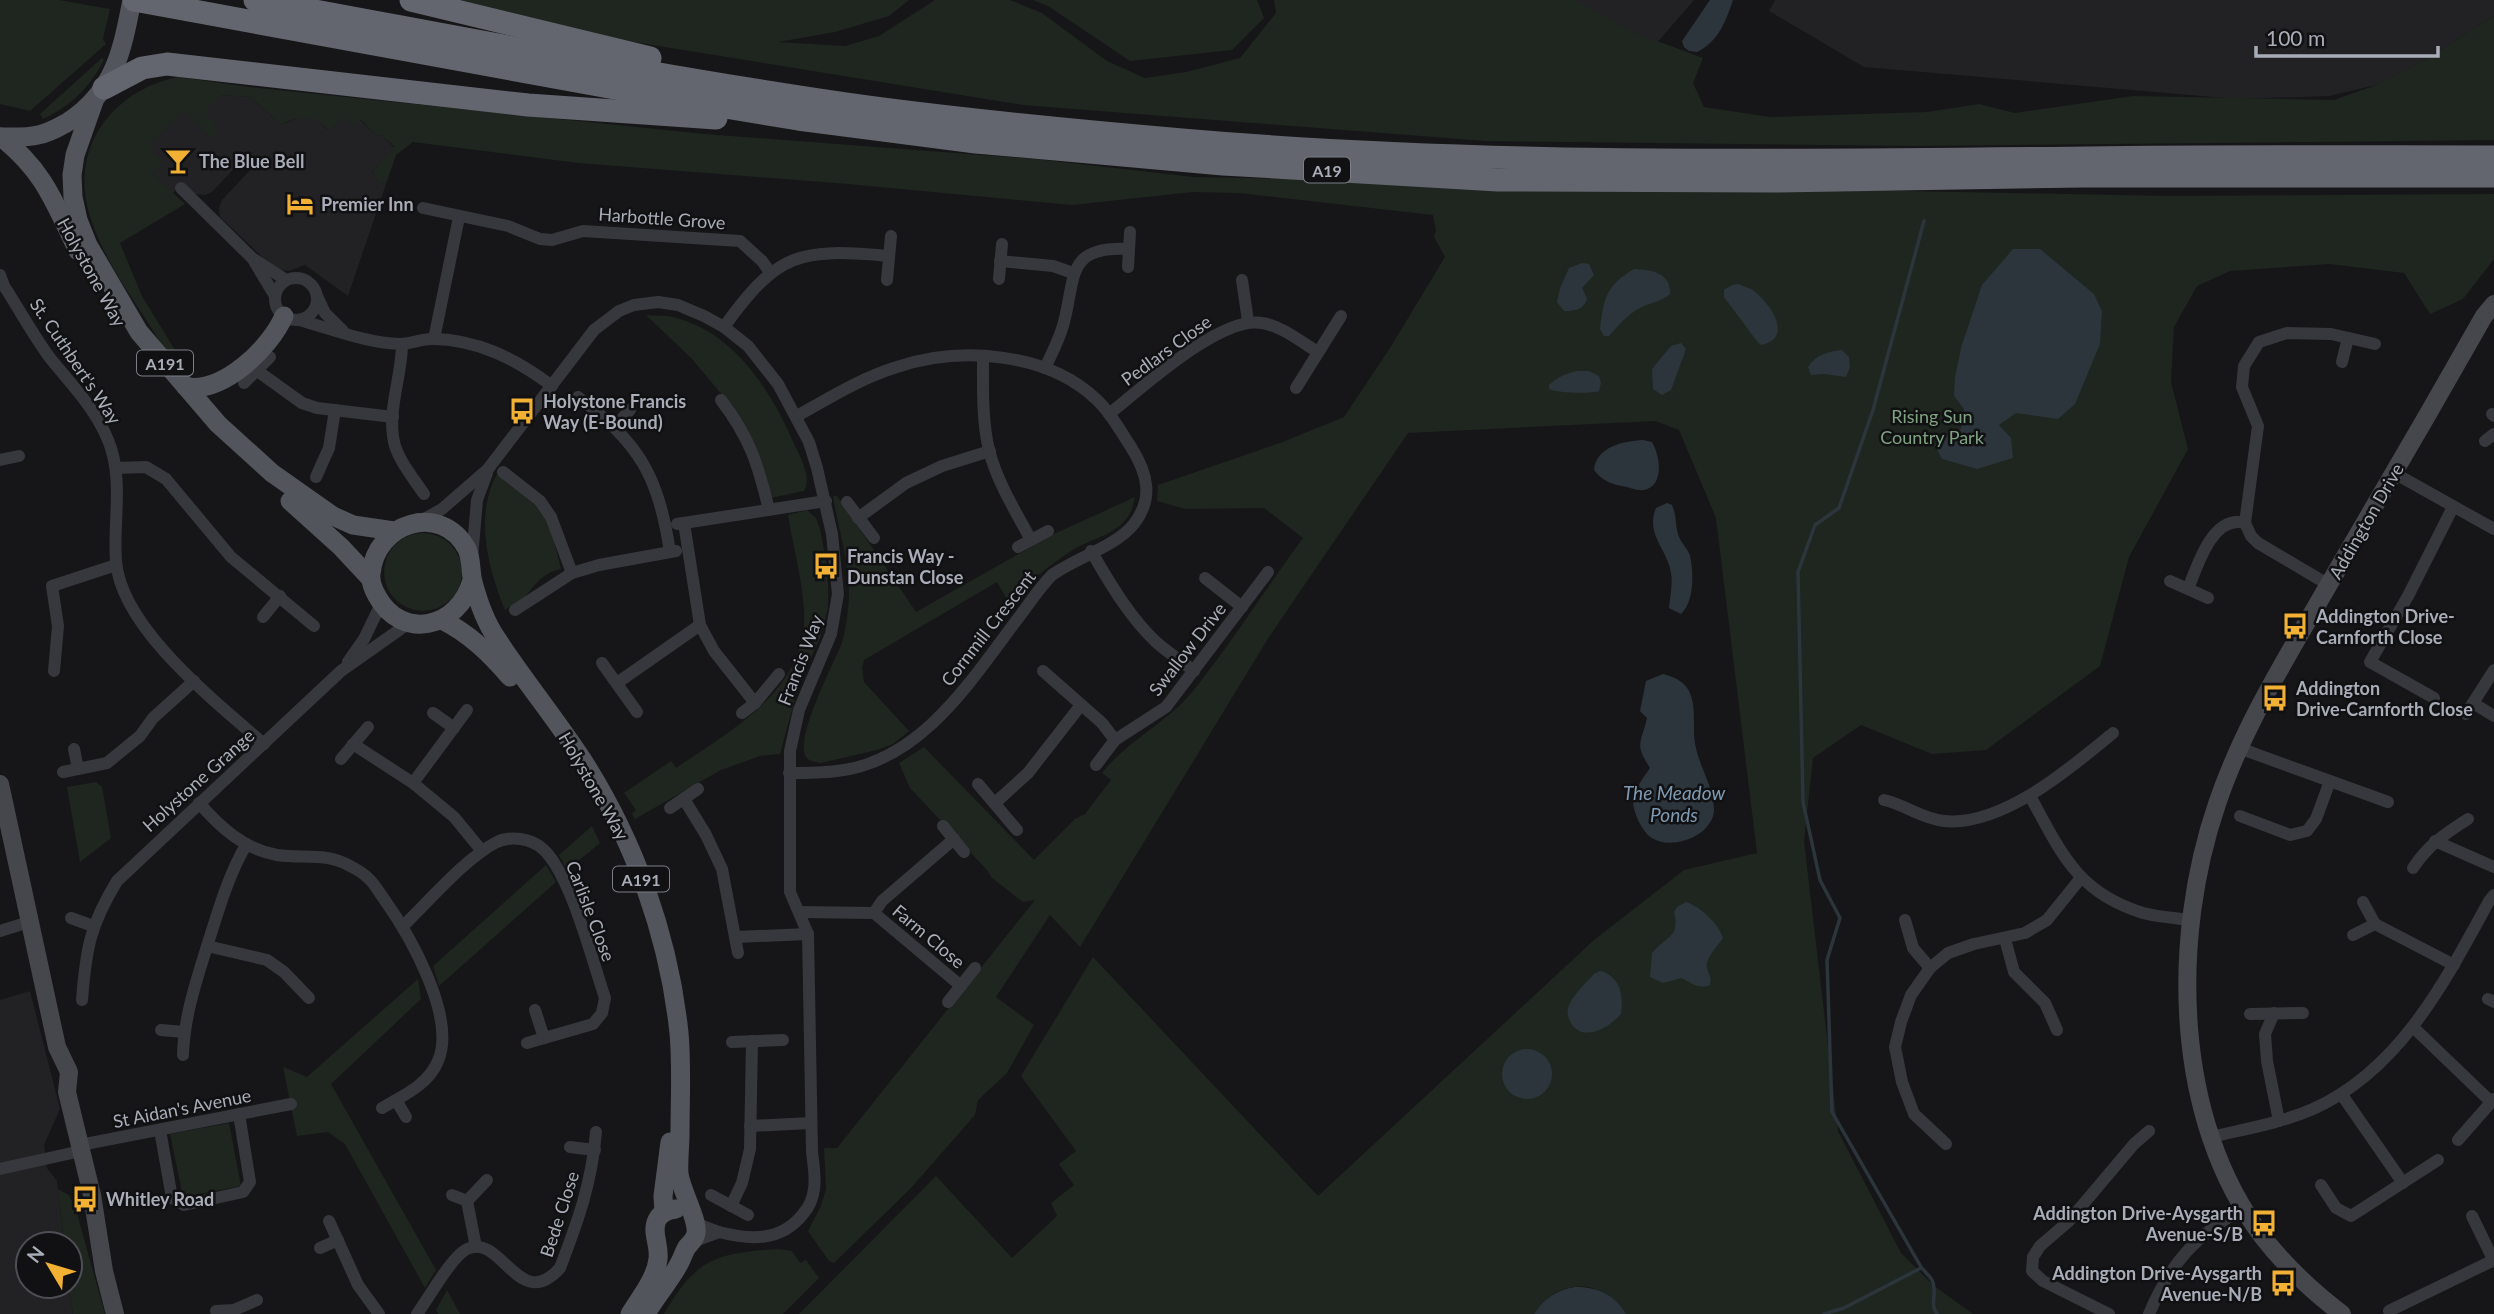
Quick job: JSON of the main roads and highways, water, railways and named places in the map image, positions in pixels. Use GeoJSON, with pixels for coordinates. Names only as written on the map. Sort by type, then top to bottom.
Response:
{"type":"FeatureCollection","features":[{"type":"Feature","properties":{"kind":"highway","name":"A19"},"geometry":{"type":"LineString","coordinates":[[133,0],[797,119],[976,142],[1182,160],[1498,180],[1776,181],[2083,176],[2494,176]]}},
{"type":"Feature","properties":{"kind":"highway","name":"A19"},"geometry":{"type":"LineString","coordinates":[[254,0],[699,81],[944,117],[1185,141],[1518,159],[2494,157]]}},
{"type":"Feature","properties":{"kind":"highway"},"geometry":{"type":"LineString","coordinates":[[411,0],[656,60],[699,81]]}},
{"type":"Feature","properties":{"kind":"highway"},"geometry":{"type":"LineString","coordinates":[[99,95],[142,68],[167,64],[528,105],[715,118],[797,119]]}},
{"type":"Feature","properties":{"kind":"main road","name":"Holystone Way"},"geometry":{"type":"LineString","coordinates":[[133,0],[122,49],[112,75],[99,95],[81,134],[72,175],[78,220],[88,245],[139,332],[218,424],[272,473],[311,502],[353,525],[394,531],[418,523],[443,527],[457,536],[466,549],[481,608],[495,637],[582,760],[617,821],[654,916],[671,978],[677,1019],[681,1076],[679,1174],[691,1233]]}},
{"type":"Feature","properties":{"kind":"main road"},"geometry":{"type":"LineString","coordinates":[[0,137],[48,133],[76,116],[99,95]]}},
{"type":"Feature","properties":{"kind":"main road","name":"Holystone Way"},"geometry":{"type":"LineString","coordinates":[[0,137],[20,152],[37,171],[78,253],[124,331],[159,376],[211,432],[306,514],[370,578],[381,604],[393,615],[409,622],[426,624],[442,620],[456,627],[486,650],[524,693],[582,773],[611,826],[652,929],[662,972],[671,1040],[673,1084],[670,1149],[663,1196],[664,1212],[655,1226],[659,1242],[658,1260],[652,1278],[630,1314]]}},
{"type":"Feature","properties":{"kind":"main road"},"geometry":{"type":"LineString","coordinates":[[186,387],[196,389],[225,380],[270,341],[291,318]]}},
{"type":"Feature","properties":{"kind":"main road"},"geometry":{"type":"LineString","coordinates":[[370,578],[373,559],[381,543],[394,531]]}},
{"type":"Feature","properties":{"kind":"main road"},"geometry":{"type":"LineString","coordinates":[[442,620],[463,604],[472,572]]}},
{"type":"Feature","properties":{"kind":"main road"},"geometry":{"type":"LineString","coordinates":[[646,1314],[680,1264],[691,1233],[680,1210],[664,1212]]}},
{"type":"Feature","properties":{"kind":"main road"},"geometry":{"type":"LineString","coordinates":[[659,1242],[674,1251],[691,1233]]}},
{"type":"Feature","properties":{"kind":"water"},"geometry":{"type":"Polygon","coordinates":[[[1710,0],[1733,0],[1716,37],[1697,52],[1689,51],[1682,41],[1710,0]]]}},
{"type":"Feature","properties":{"kind":"water"},"geometry":{"type":"Polygon","coordinates":[[[2013,249],[2040,249],[2094,294],[2102,311],[2100,344],[2075,404],[2058,419],[2016,413],[1999,425],[2011,438],[2013,458],[1977,469],[1942,459],[1935,445],[1944,436],[1961,429],[1964,409],[1954,396],[1961,348],[1982,285],[2013,249]]]}},
{"type":"Feature","properties":{"kind":"water"},"geometry":{"type":"Polygon","coordinates":[[[1582,263],[1589,264],[1594,275],[1582,288],[1587,299],[1578,309],[1564,311],[1557,302],[1560,288],[1569,268],[1582,263]]]}},
{"type":"Feature","properties":{"kind":"water"},"geometry":{"type":"Polygon","coordinates":[[[1634,269],[1664,277],[1670,294],[1633,312],[1609,336],[1604,336],[1600,329],[1608,293],[1617,281],[1634,269]]]}},
{"type":"Feature","properties":{"kind":"water"},"geometry":{"type":"Polygon","coordinates":[[[1738,284],[1753,290],[1772,311],[1778,328],[1771,341],[1761,345],[1724,297],[1724,290],[1738,284]]]}},
{"type":"Feature","properties":{"kind":"water"},"geometry":{"type":"Polygon","coordinates":[[[1681,343],[1686,349],[1671,390],[1662,395],[1653,389],[1652,369],[1671,346],[1681,343]]]}},
{"type":"Feature","properties":{"kind":"water"},"geometry":{"type":"Polygon","coordinates":[[[1842,350],[1849,357],[1850,367],[1846,377],[1811,375],[1808,367],[1814,359],[1842,350]]]}},
{"type":"Feature","properties":{"kind":"water"},"geometry":{"type":"Polygon","coordinates":[[[1578,371],[1589,371],[1599,376],[1599,391],[1573,393],[1549,389],[1549,385],[1559,378],[1578,371]]]}},
{"type":"Feature","properties":{"kind":"water"},"geometry":{"type":"Polygon","coordinates":[[[1643,440],[1652,442],[1659,462],[1658,476],[1651,487],[1639,490],[1614,484],[1603,479],[1594,470],[1596,462],[1605,451],[1619,444],[1643,440]]]}},
{"type":"Feature","properties":{"kind":"water"},"geometry":{"type":"Polygon","coordinates":[[[1667,503],[1672,505],[1679,537],[1689,553],[1691,563],[1691,595],[1681,614],[1669,608],[1671,573],[1653,526],[1656,508],[1667,503]]]}},
{"type":"Feature","properties":{"kind":"water","name":"The Meadow Ponds"},"geometry":{"type":"Polygon","coordinates":[[[1663,674],[1682,682],[1691,695],[1695,742],[1714,809],[1707,827],[1690,838],[1670,843],[1660,842],[1645,831],[1633,806],[1637,788],[1650,768],[1640,748],[1647,718],[1640,711],[1646,681],[1663,674]]]}},
{"type":"Feature","properties":{"kind":"water"},"geometry":{"type":"Polygon","coordinates":[[[1686,902],[1709,917],[1723,938],[1708,960],[1710,985],[1698,986],[1681,978],[1663,983],[1650,977],[1652,953],[1674,932],[1674,912],[1686,902]]]}},
{"type":"Feature","properties":{"kind":"water"},"geometry":{"type":"Polygon","coordinates":[[[1600,971],[1612,977],[1619,987],[1621,1014],[1602,1028],[1588,1033],[1581,1032],[1569,1019],[1569,1005],[1594,974],[1600,971]]]}},
{"type":"Feature","properties":{"kind":"water"},"geometry":{"type":"Polygon","coordinates":[[[1527,1049],[1545,1056],[1552,1074],[1545,1092],[1527,1099],[1509,1092],[1502,1074],[1509,1056],[1527,1049]]]}},
{"type":"Feature","properties":{"kind":"water"},"geometry":{"type":"Polygon","coordinates":[[[1575,1287],[1591,1288],[1605,1293],[1616,1301],[1626,1314],[1534,1314],[1542,1303],[1552,1296],[1575,1287]]]}},
{"type":"Feature","properties":{"kind":"waterway"},"geometry":{"type":"LineString","coordinates":[[1924,221],[1873,410],[1839,508],[1815,525],[1798,572],[1803,802],[1820,880],[1840,918],[1827,960],[1832,1112],[1921,1267],[1932,1280],[1937,1314]]}},
{"type":"Feature","properties":{"kind":"waterway"},"geometry":{"type":"LineString","coordinates":[[1824,1314],[1844,1308],[1921,1268]]}},
{"type":"Feature","properties":{"kind":"place","name":"The Blue Bell"},"geometry":{"type":"Point","coordinates":[178,161]}},
{"type":"Feature","properties":{"kind":"place","name":"Premier Inn"},"geometry":{"type":"Point","coordinates":[300,204]}},
{"type":"Feature","properties":{"kind":"place","name":"Holystone Francis Way (E-Bound)"},"geometry":{"type":"Point","coordinates":[522,411]}},
{"type":"Feature","properties":{"kind":"place","name":"Francis Way - Dunstan Close"},"geometry":{"type":"Point","coordinates":[826,566]}},
{"type":"Feature","properties":{"kind":"place","name":"Addington Drive- Carnforth Close"},"geometry":{"type":"Point","coordinates":[2295,626]}},
{"type":"Feature","properties":{"kind":"place","name":"Addington Drive-Carnforth Close"},"geometry":{"type":"Point","coordinates":[2275,698]}},
{"type":"Feature","properties":{"kind":"place","name":"Whitley Road"},"geometry":{"type":"Point","coordinates":[85,1199]}},
{"type":"Feature","properties":{"kind":"place","name":"Addington Drive-Aysgarth Avenue-S/B"},"geometry":{"type":"Point","coordinates":[2264,1223]}},
{"type":"Feature","properties":{"kind":"place","name":"Addington Drive-Aysgarth Avenue-N/B"},"geometry":{"type":"Point","coordinates":[2283,1283]}},
{"type":"Feature","properties":{"kind":"park label","name":"Rising Sun Country Park"},"geometry":{"type":"Point","coordinates":[1932,426]}}]}
